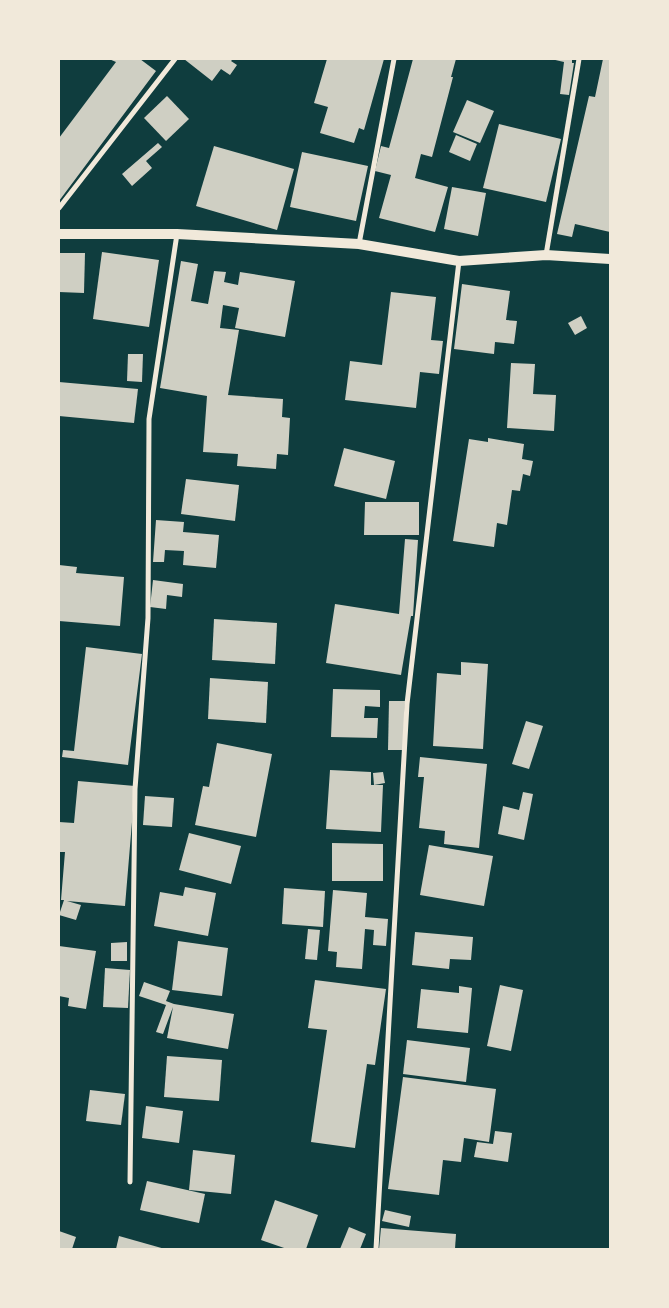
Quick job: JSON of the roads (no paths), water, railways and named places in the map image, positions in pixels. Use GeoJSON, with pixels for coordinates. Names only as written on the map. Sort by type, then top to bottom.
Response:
{"type":"FeatureCollection","features":[{"type":"Feature","properties":{"kind":"main road"},"geometry":{"type":"LineString","coordinates":[[59,234],[177,234],[359,244],[459,261],[546,256],[610,259]]}},
{"type":"Feature","properties":{"kind":"street"},"geometry":{"type":"LineString","coordinates":[[59,208],[175,59]]}},
{"type":"Feature","properties":{"kind":"street"},"geometry":{"type":"LineString","coordinates":[[359,244],[394,59]]}},
{"type":"Feature","properties":{"kind":"street"},"geometry":{"type":"LineString","coordinates":[[546,256],[579,59]]}},
{"type":"Feature","properties":{"kind":"street"},"geometry":{"type":"LineString","coordinates":[[130,1182],[135,788],[148,618],[149,418],[177,234]]}},
{"type":"Feature","properties":{"kind":"street"},"geometry":{"type":"LineString","coordinates":[[376,1249],[407,704],[459,261]]}}]}
